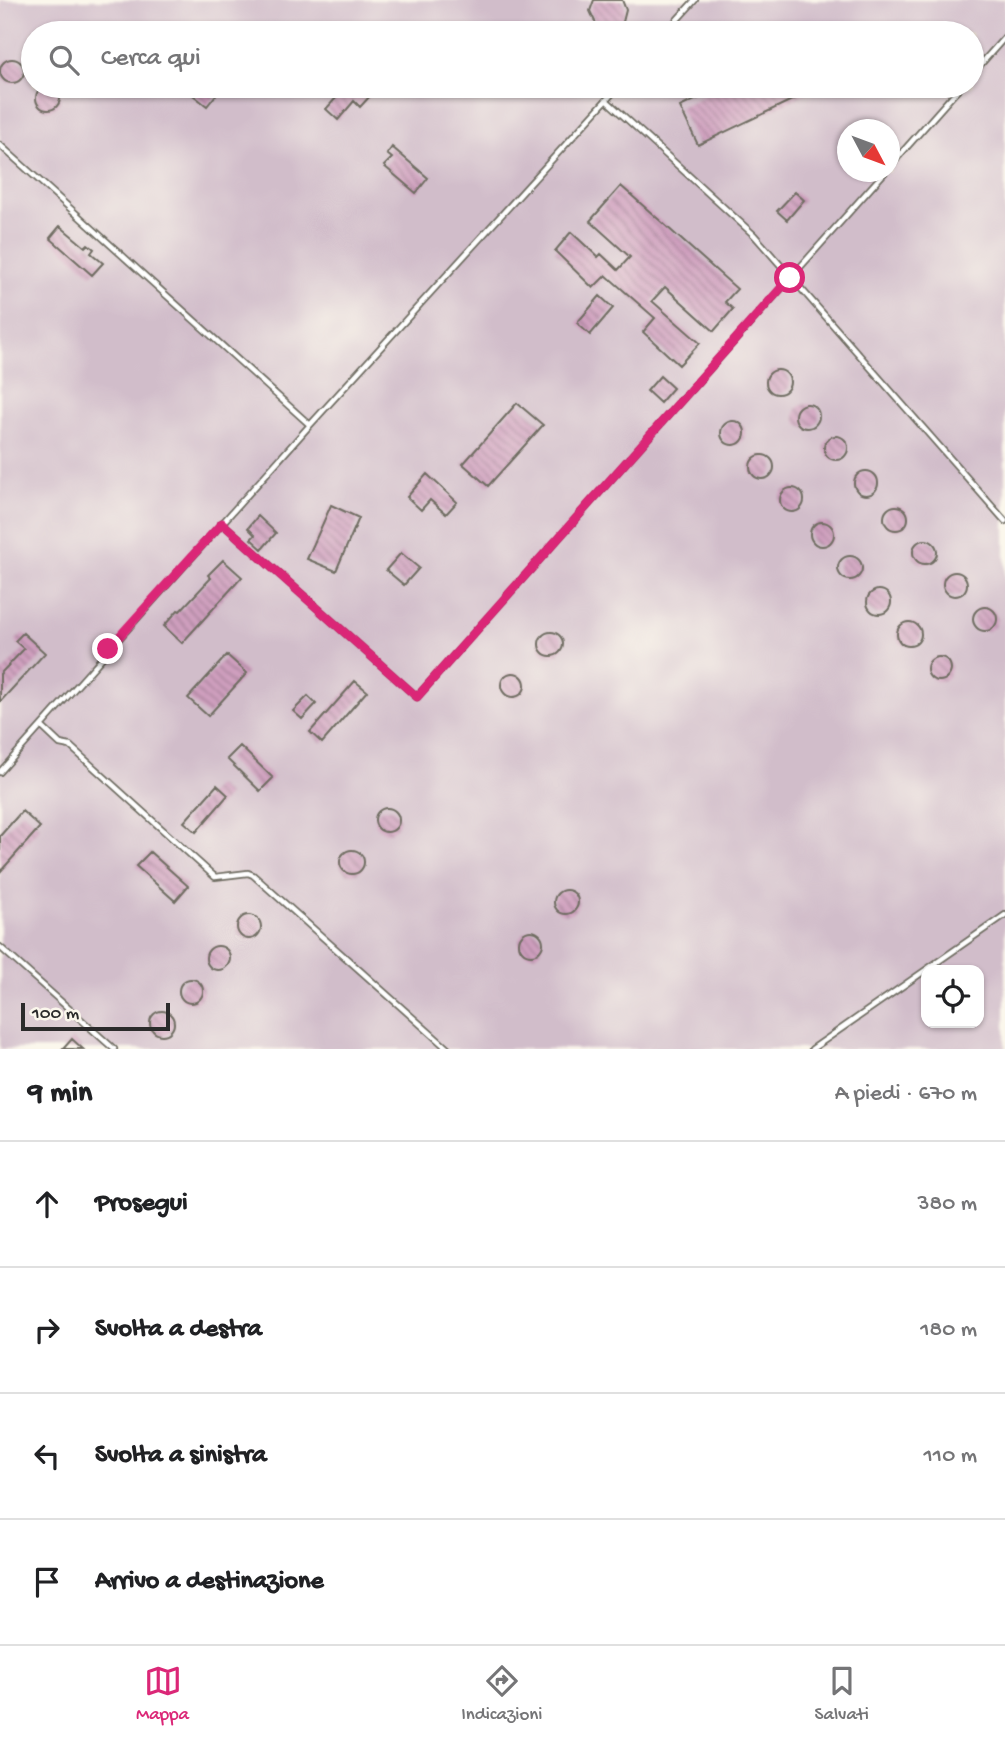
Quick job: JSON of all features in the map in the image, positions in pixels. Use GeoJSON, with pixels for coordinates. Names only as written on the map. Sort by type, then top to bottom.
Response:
{"type":"FeatureCollection","features":[{"type":"Feature","properties":{"kind":"lane"},"geometry":{"type":"LineString","coordinates":[[676,21],[695,0]]}},
{"type":"Feature","properties":{"kind":"lane"},"geometry":{"type":"LineString","coordinates":[[984,61],[1005,37]]}},
{"type":"Feature","properties":{"kind":"lane"},"geometry":{"type":"LineString","coordinates":[[900,155],[950,98]]}},
{"type":"Feature","properties":{"kind":"lane"},"geometry":{"type":"LineString","coordinates":[[0,772],[310,425],[606,100],[739,221],[1005,521]]}},
{"type":"Feature","properties":{"kind":"lane"},"geometry":{"type":"LineString","coordinates":[[0,145],[310,425]]}},
{"type":"Feature","properties":{"kind":"lane"},"geometry":{"type":"LineString","coordinates":[[222,523],[417,697],[876,182]]}},
{"type":"Feature","properties":{"kind":"lane"},"geometry":{"type":"LineString","coordinates":[[41,726],[60,744],[70,746],[215,877],[248,873],[253,875],[448,1049]]}},
{"type":"Feature","properties":{"kind":"lane"},"geometry":{"type":"LineString","coordinates":[[812,1049],[1005,915]]}},
{"type":"Feature","properties":{"kind":"lane"},"geometry":{"type":"LineString","coordinates":[[0,947],[114,1049]]}},
{"type":"Feature","properties":{"kind":"shaded area"},"geometry":{"type":"Polygon","coordinates":[[[0,0],[1005,0],[1005,1049],[0,1049],[0,0]]]}},
{"type":"Feature","properties":{"kind":"building"},"geometry":{"type":"Polygon","coordinates":[[[594,0],[622,0],[626,10],[623,21],[595,21],[590,11],[594,0]]]}},
{"type":"Feature","properties":{"kind":"building"},"geometry":{"type":"Polygon","coordinates":[[[7,60],[17,60],[20,63],[21,78],[17,82],[7,82],[1,76],[1,66],[7,60]]]}},
{"type":"Feature","properties":{"kind":"building"},"geometry":{"type":"Polygon","coordinates":[[[36,98],[60,98],[53,109],[43,109],[36,98]]]}},
{"type":"Feature","properties":{"kind":"building"},"geometry":{"type":"Polygon","coordinates":[[[197,98],[213,98],[207,106],[197,98]]]}},
{"type":"Feature","properties":{"kind":"building"},"geometry":{"type":"Polygon","coordinates":[[[336,98],[368,98],[360,107],[354,101],[338,120],[326,109],[336,98]]]}},
{"type":"Feature","properties":{"kind":"building"},"geometry":{"type":"Polygon","coordinates":[[[699,98],[796,98],[698,145],[680,107],[699,98]]]}},
{"type":"Feature","properties":{"kind":"building"},"geometry":{"type":"Polygon","coordinates":[[[392,147],[428,178],[416,193],[384,166],[392,158],[387,154],[392,147]]]}},
{"type":"Feature","properties":{"kind":"building"},"geometry":{"type":"Polygon","coordinates":[[[621,186],[737,289],[725,302],[733,309],[714,331],[665,287],[652,301],[700,343],[679,365],[643,332],[655,318],[606,275],[593,288],[555,251],[571,232],[598,257],[601,254],[618,270],[630,257],[590,221],[621,186]]]}},
{"type":"Feature","properties":{"kind":"building"},"geometry":{"type":"Polygon","coordinates":[[[795,192],[804,200],[787,220],[777,211],[795,192]]]}},
{"type":"Feature","properties":{"kind":"building"},"geometry":{"type":"Polygon","coordinates":[[[60,226],[85,247],[88,244],[94,249],[91,253],[103,263],[92,275],[50,238],[60,226]]]}},
{"type":"Feature","properties":{"kind":"building"},"geometry":{"type":"Polygon","coordinates":[[[600,296],[613,308],[590,335],[577,323],[600,296]]]}},
{"type":"Feature","properties":{"kind":"building"},"geometry":{"type":"Polygon","coordinates":[[[778,370],[789,377],[790,382],[783,393],[778,394],[767,387],[766,382],[773,371],[778,370]]]}},
{"type":"Feature","properties":{"kind":"building"},"geometry":{"type":"Polygon","coordinates":[[[660,376],[673,388],[660,403],[647,391],[660,376]]]}},
{"type":"Feature","properties":{"kind":"building"},"geometry":{"type":"Polygon","coordinates":[[[517,403],[543,425],[488,486],[463,464],[517,403]]]}},
{"type":"Feature","properties":{"kind":"building"},"geometry":{"type":"Polygon","coordinates":[[[807,404],[818,411],[819,416],[812,427],[807,428],[796,421],[795,416],[802,405],[807,404]]]}},
{"type":"Feature","properties":{"kind":"building"},"geometry":{"type":"Polygon","coordinates":[[[733,421],[744,428],[745,433],[738,444],[733,445],[722,438],[721,433],[728,422],[733,421]]]}},
{"type":"Feature","properties":{"kind":"building"},"geometry":{"type":"Polygon","coordinates":[[[836,436],[847,443],[848,448],[841,459],[836,460],[825,453],[824,448],[831,437],[836,436]]]}},
{"type":"Feature","properties":{"kind":"building"},"geometry":{"type":"Polygon","coordinates":[[[762,455],[773,462],[774,467],[767,478],[762,479],[751,472],[750,467],[757,456],[762,455]]]}},
{"type":"Feature","properties":{"kind":"building"},"geometry":{"type":"Polygon","coordinates":[[[866,471],[877,478],[878,483],[871,494],[866,495],[855,488],[854,483],[861,472],[866,471]]]}},
{"type":"Feature","properties":{"kind":"building"},"geometry":{"type":"Polygon","coordinates":[[[427,474],[457,502],[446,514],[430,500],[421,510],[407,497],[427,474]]]}},
{"type":"Feature","properties":{"kind":"building"},"geometry":{"type":"Polygon","coordinates":[[[792,488],[803,495],[804,500],[797,511],[792,512],[781,505],[780,500],[787,489],[792,488]]]}},
{"type":"Feature","properties":{"kind":"building"},"geometry":{"type":"Polygon","coordinates":[[[331,505],[359,518],[336,571],[307,559],[331,505]]]}},
{"type":"Feature","properties":{"kind":"building"},"geometry":{"type":"Polygon","coordinates":[[[896,506],[907,513],[908,518],[901,529],[896,530],[885,523],[884,518],[891,507],[896,506]]]}},
{"type":"Feature","properties":{"kind":"building"},"geometry":{"type":"Polygon","coordinates":[[[258,516],[276,533],[262,549],[251,539],[255,535],[248,528],[258,516]]]}},
{"type":"Feature","properties":{"kind":"building"},"geometry":{"type":"Polygon","coordinates":[[[822,522],[833,529],[834,534],[827,545],[822,546],[811,539],[810,534],[817,523],[822,522]]]}},
{"type":"Feature","properties":{"kind":"building"},"geometry":{"type":"Polygon","coordinates":[[[925,540],[936,547],[937,552],[930,563],[925,564],[914,557],[913,552],[920,541],[925,540]]]}},
{"type":"Feature","properties":{"kind":"building"},"geometry":{"type":"Polygon","coordinates":[[[401,553],[419,568],[404,585],[386,570],[401,553]]]}},
{"type":"Feature","properties":{"kind":"building"},"geometry":{"type":"Polygon","coordinates":[[[850,556],[861,563],[862,568],[855,579],[850,580],[839,573],[838,568],[845,557],[850,556]]]}},
{"type":"Feature","properties":{"kind":"building"},"geometry":{"type":"Polygon","coordinates":[[[223,560],[242,577],[182,643],[164,626],[211,578],[208,575],[223,560]]]}},
{"type":"Feature","properties":{"kind":"building"},"geometry":{"type":"Polygon","coordinates":[[[955,572],[966,579],[967,584],[960,595],[955,596],[944,589],[943,584],[950,573],[955,572]]]}},
{"type":"Feature","properties":{"kind":"building"},"geometry":{"type":"Polygon","coordinates":[[[879,590],[890,597],[891,602],[884,613],[879,614],[868,607],[867,602],[874,591],[879,590]]]}},
{"type":"Feature","properties":{"kind":"building"},"geometry":{"type":"Polygon","coordinates":[[[985,607],[996,614],[997,619],[990,630],[985,631],[974,624],[973,619],[980,608],[985,607]]]}},
{"type":"Feature","properties":{"kind":"building"},"geometry":{"type":"Polygon","coordinates":[[[909,622],[920,629],[921,634],[914,645],[909,646],[898,639],[897,634],[904,623],[909,622]]]}},
{"type":"Feature","properties":{"kind":"building"},"geometry":{"type":"Polygon","coordinates":[[[551,632],[562,639],[563,644],[556,655],[551,656],[540,649],[539,644],[546,633],[551,632]]]}},
{"type":"Feature","properties":{"kind":"building"},"geometry":{"type":"Polygon","coordinates":[[[23,633],[45,653],[0,702],[0,674],[24,649],[15,641],[23,633]]]}},
{"type":"Feature","properties":{"kind":"building"},"geometry":{"type":"Polygon","coordinates":[[[227,655],[247,673],[208,716],[188,698],[227,655]]]}},
{"type":"Feature","properties":{"kind":"building"},"geometry":{"type":"Polygon","coordinates":[[[939,657],[950,664],[951,669],[944,680],[939,681],[928,674],[927,669],[934,658],[939,657]]]}},
{"type":"Feature","properties":{"kind":"building"},"geometry":{"type":"Polygon","coordinates":[[[513,673],[524,680],[525,685],[518,696],[513,697],[502,690],[501,685],[508,674],[513,673]]]}},
{"type":"Feature","properties":{"kind":"building"},"geometry":{"type":"Polygon","coordinates":[[[355,681],[367,691],[322,743],[310,732],[355,681]]]}},
{"type":"Feature","properties":{"kind":"building"},"geometry":{"type":"Polygon","coordinates":[[[308,696],[316,704],[302,719],[293,711],[308,696]]]}},
{"type":"Feature","properties":{"kind":"building"},"geometry":{"type":"Polygon","coordinates":[[[240,746],[273,778],[260,791],[227,759],[240,746]]]}},
{"type":"Feature","properties":{"kind":"building"},"geometry":{"type":"Polygon","coordinates":[[[217,785],[228,795],[196,832],[184,822],[217,785]]]}},
{"type":"Feature","properties":{"kind":"building"},"geometry":{"type":"Polygon","coordinates":[[[387,808],[398,815],[399,820],[392,831],[387,832],[376,825],[375,820],[382,809],[387,808]]]}},
{"type":"Feature","properties":{"kind":"building"},"geometry":{"type":"Polygon","coordinates":[[[22,811],[40,827],[0,872],[0,836],[22,811]]]}},
{"type":"Feature","properties":{"kind":"building"},"geometry":{"type":"Polygon","coordinates":[[[352,850],[363,857],[364,862],[357,873],[352,874],[341,867],[340,862],[347,851],[352,850]]]}},
{"type":"Feature","properties":{"kind":"building"},"geometry":{"type":"Polygon","coordinates":[[[150,852],[188,886],[175,901],[136,866],[150,852]]]}},
{"type":"Feature","properties":{"kind":"building"},"geometry":{"type":"Polygon","coordinates":[[[566,890],[577,897],[578,902],[571,913],[566,914],[555,907],[554,902],[561,891],[566,890]]]}},
{"type":"Feature","properties":{"kind":"building"},"geometry":{"type":"Polygon","coordinates":[[[249,915],[260,922],[261,927],[254,938],[249,939],[238,932],[237,927],[244,916],[249,915]]]}},
{"type":"Feature","properties":{"kind":"building"},"geometry":{"type":"Polygon","coordinates":[[[531,931],[542,938],[543,943],[536,954],[531,955],[520,948],[519,943],[526,932],[531,931]]]}},
{"type":"Feature","properties":{"kind":"building"},"geometry":{"type":"Polygon","coordinates":[[[218,946],[229,953],[230,958],[223,969],[218,970],[207,963],[206,958],[213,947],[218,946]]]}},
{"type":"Feature","properties":{"kind":"building"},"geometry":{"type":"Polygon","coordinates":[[[191,979],[202,986],[203,991],[196,1002],[191,1003],[180,996],[179,991],[186,980],[191,979]]]}},
{"type":"Feature","properties":{"kind":"building"},"geometry":{"type":"Polygon","coordinates":[[[162,1011],[173,1018],[174,1023],[167,1034],[162,1035],[151,1028],[150,1023],[157,1012],[162,1011]]]}},
{"type":"Feature","properties":{"kind":"building"},"geometry":{"type":"Polygon","coordinates":[[[72,1039],[83,1049],[63,1049],[72,1039]]]}},
{"type":"Feature","properties":{"kind":"route"},"geometry":{"type":"LineString","coordinates":[[108,649],[222,523],[417,697],[790,278]]}}]}
